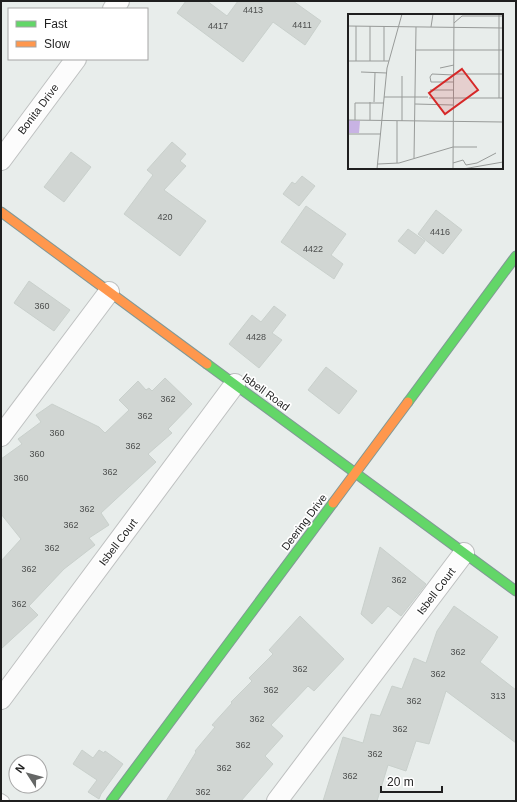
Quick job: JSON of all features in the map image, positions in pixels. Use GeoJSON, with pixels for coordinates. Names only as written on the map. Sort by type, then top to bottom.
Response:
{"type":"FeatureCollection","features":[{"type":"Feature","properties":{"kind":"street","name":"Bonita Drive"},"geometry":{"type":"LineString","coordinates":[[1,160],[75,60]]}},
{"type":"Feature","properties":{"kind":"street","name":"Isbell Road"},"geometry":{"type":"LineString","coordinates":[[1,212],[516,591]]}},
{"type":"Feature","properties":{"kind":"street","name":"Deering Drive"},"geometry":{"type":"LineString","coordinates":[[111,801],[516,256]]}},
{"type":"Feature","properties":{"kind":"street"},"geometry":{"type":"LineString","coordinates":[[1,436],[109,292]]}},
{"type":"Feature","properties":{"kind":"street","name":"Isbell Court"},"geometry":{"type":"LineString","coordinates":[[1,699],[236,384]]}},
{"type":"Feature","properties":{"kind":"street","name":"Isbell Court"},"geometry":{"type":"LineString","coordinates":[[277,801],[464,553]]}},
{"type":"Feature","properties":{"kind":"building"},"geometry":{"type":"Polygon","coordinates":[[[186,1],[207,1],[227,16],[238,1],[293,1],[321,21],[305,45],[273,22],[243,62],[177,13],[186,1]]]}},
{"type":"Feature","properties":{"kind":"building"},"geometry":{"type":"Polygon","coordinates":[[[172,142],[186,154],[180,161],[186,166],[164,190],[206,221],[180,256],[124,214],[153,175],[147,170],[172,142]]]}},
{"type":"Feature","properties":{"kind":"building"},"geometry":{"type":"Polygon","coordinates":[[[71,152],[91,167],[64,202],[44,187],[71,152]]]}},
{"type":"Feature","properties":{"kind":"building"},"geometry":{"type":"Polygon","coordinates":[[[302,176],[315,186],[299,206],[283,194],[292,182],[295,184],[302,176]]]}},
{"type":"Feature","properties":{"kind":"building"},"geometry":{"type":"Polygon","coordinates":[[[306,206],[346,234],[331,255],[343,264],[334,279],[281,242],[306,206]]]}},
{"type":"Feature","properties":{"kind":"building"},"geometry":{"type":"Polygon","coordinates":[[[436,210],[462,230],[443,254],[418,234],[436,210]]]}},
{"type":"Feature","properties":{"kind":"building"},"geometry":{"type":"Polygon","coordinates":[[[408,229],[425,241],[415,254],[398,241],[408,229]]]}},
{"type":"Feature","properties":{"kind":"building"},"geometry":{"type":"Polygon","coordinates":[[[29,281],[70,310],[54,331],[14,303],[29,281]]]}},
{"type":"Feature","properties":{"kind":"building"},"geometry":{"type":"Polygon","coordinates":[[[274,306],[286,315],[272,333],[282,340],[259,368],[229,344],[252,315],[261,322],[274,306]]]}},
{"type":"Feature","properties":{"kind":"building"},"geometry":{"type":"Polygon","coordinates":[[[326,367],[357,391],[339,414],[308,390],[326,367]]]}},
{"type":"Feature","properties":{"kind":"building"},"geometry":{"type":"Polygon","coordinates":[[[165,378],[192,404],[168,429],[172,433],[148,454],[156,462],[101,513],[109,525],[89,538],[95,545],[64,569],[29,606],[38,615],[1,649],[1,561],[21,539],[1,514],[1,459],[22,444],[18,439],[41,422],[36,415],[52,404],[99,427],[105,433],[129,410],[119,400],[138,381],[146,390],[149,388],[152,391],[165,378]]]}},
{"type":"Feature","properties":{"kind":"building"},"geometry":{"type":"Polygon","coordinates":[[[380,547],[426,584],[401,616],[388,606],[372,624],[361,614],[380,547]]]}},
{"type":"Feature","properties":{"kind":"building"},"geometry":{"type":"Polygon","coordinates":[[[454,606],[498,637],[480,662],[516,690],[516,743],[446,691],[429,744],[416,741],[406,771],[388,765],[377,801],[323,801],[343,737],[363,743],[371,714],[380,716],[392,686],[402,689],[414,658],[426,663],[437,631],[454,606]]]}},
{"type":"Feature","properties":{"kind":"building"},"geometry":{"type":"Polygon","coordinates":[[[300,616],[344,659],[314,691],[308,686],[271,725],[283,736],[265,756],[273,764],[241,801],[166,801],[196,752],[195,751],[215,727],[212,725],[232,703],[231,702],[252,681],[249,678],[273,654],[269,650],[300,616]]]}},
{"type":"Feature","properties":{"kind":"building"},"geometry":{"type":"Polygon","coordinates":[[[82,750],[93,758],[99,750],[104,753],[105,751],[123,764],[99,799],[88,792],[97,780],[73,764],[82,750]]]}},
{"type":"Feature","properties":{"kind":"traffic: fast"},"geometry":{"type":"LineString","coordinates":[[408,402],[516,256]]}},
{"type":"Feature","properties":{"kind":"traffic: fast"},"geometry":{"type":"LineString","coordinates":[[207,364],[516,591]]}},
{"type":"Feature","properties":{"kind":"traffic: fast"},"geometry":{"type":"LineString","coordinates":[[111,801],[333,503]]}},
{"type":"Feature","properties":{"kind":"traffic: slow"},"geometry":{"type":"LineString","coordinates":[[1,212],[207,364]]}},
{"type":"Feature","properties":{"kind":"traffic: slow"},"geometry":{"type":"LineString","coordinates":[[333,503],[408,402]]}}]}
